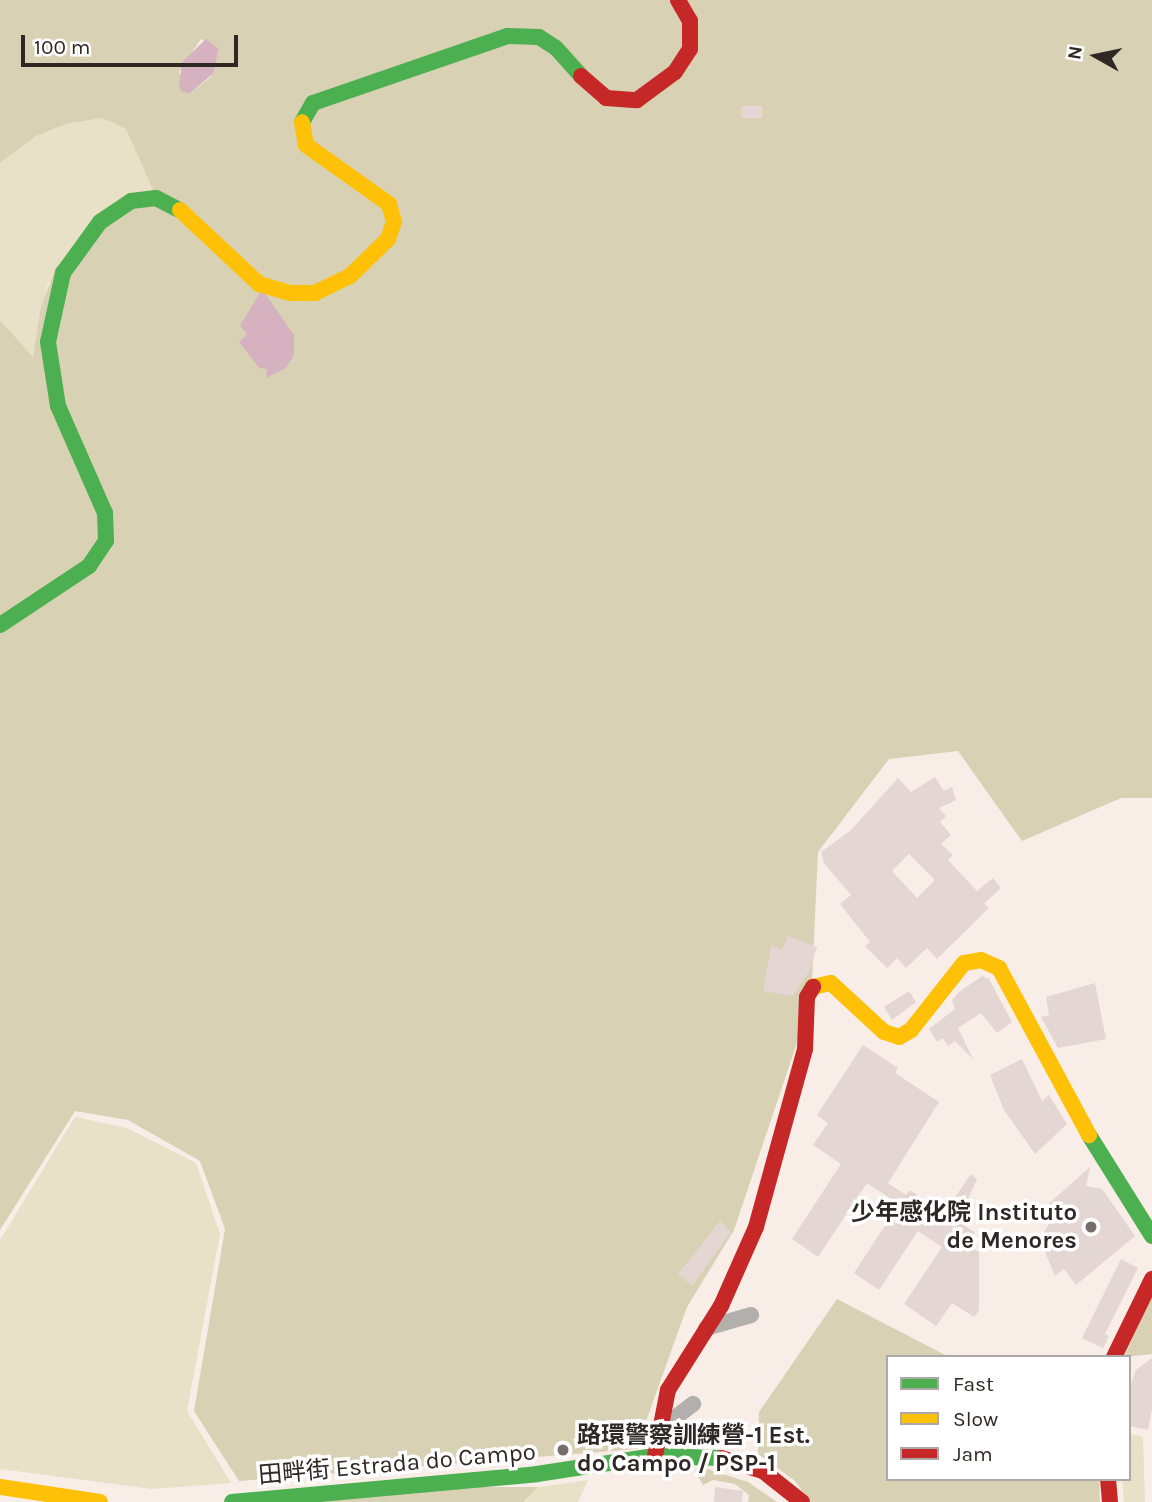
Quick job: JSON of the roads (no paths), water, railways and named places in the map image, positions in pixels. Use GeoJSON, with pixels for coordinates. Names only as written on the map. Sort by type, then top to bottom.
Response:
{"type":"FeatureCollection","features":[{"type":"Feature","properties":{"kind":"street"},"geometry":{"type":"LineString","coordinates":[[0,625],[89,566],[106,541],[105,513],[58,406],[48,342],[63,273],[100,222],[131,201],[156,198],[185,213],[259,284],[290,293],[315,293],[350,276],[388,239],[394,222],[389,205],[306,145],[302,120],[313,103],[508,36],[539,37],[556,48],[600,94],[621,102],[637,100],[675,72],[690,49],[690,21],[678,0]]}},
{"type":"Feature","properties":{"kind":"street"},"geometry":{"type":"LineString","coordinates":[[655,1456],[668,1390],[735,1278],[761,1212],[804,1049],[807,997],[815,983],[831,984],[884,1032],[899,1037],[911,1030],[956,969],[972,960],[991,962],[1005,976],[1099,1154],[1152,1236]]}},
{"type":"Feature","properties":{"kind":"street"},"geometry":{"type":"LineString","coordinates":[[1115,1355],[1152,1279]]}},
{"type":"Feature","properties":{"kind":"street"},"geometry":{"type":"LineString","coordinates":[[706,1328],[751,1315]]}},
{"type":"Feature","properties":{"kind":"street"},"geometry":{"type":"LineString","coordinates":[[659,1430],[693,1404]]}},
{"type":"Feature","properties":{"kind":"street","name":"田畔街 Estrada do Campo"},"geometry":{"type":"LineString","coordinates":[[232,1502],[537,1474],[655,1456],[730,1457],[776,1479],[802,1502]]}},
{"type":"Feature","properties":{"kind":"street"},"geometry":{"type":"LineString","coordinates":[[1108,1481],[1110,1502]]}},
{"type":"Feature","properties":{"kind":"street"},"geometry":{"type":"LineString","coordinates":[[0,1486],[100,1502]]}},
{"type":"Feature","properties":{"kind":"place","name":"少年感化院 Instituto de Menores"},"geometry":{"type":"Point","coordinates":[1091,1227]}},
{"type":"Feature","properties":{"kind":"place","name":"路環警察訓練營-1 Est. do Campo / PSP-1"},"geometry":{"type":"Point","coordinates":[563,1450]}}]}
